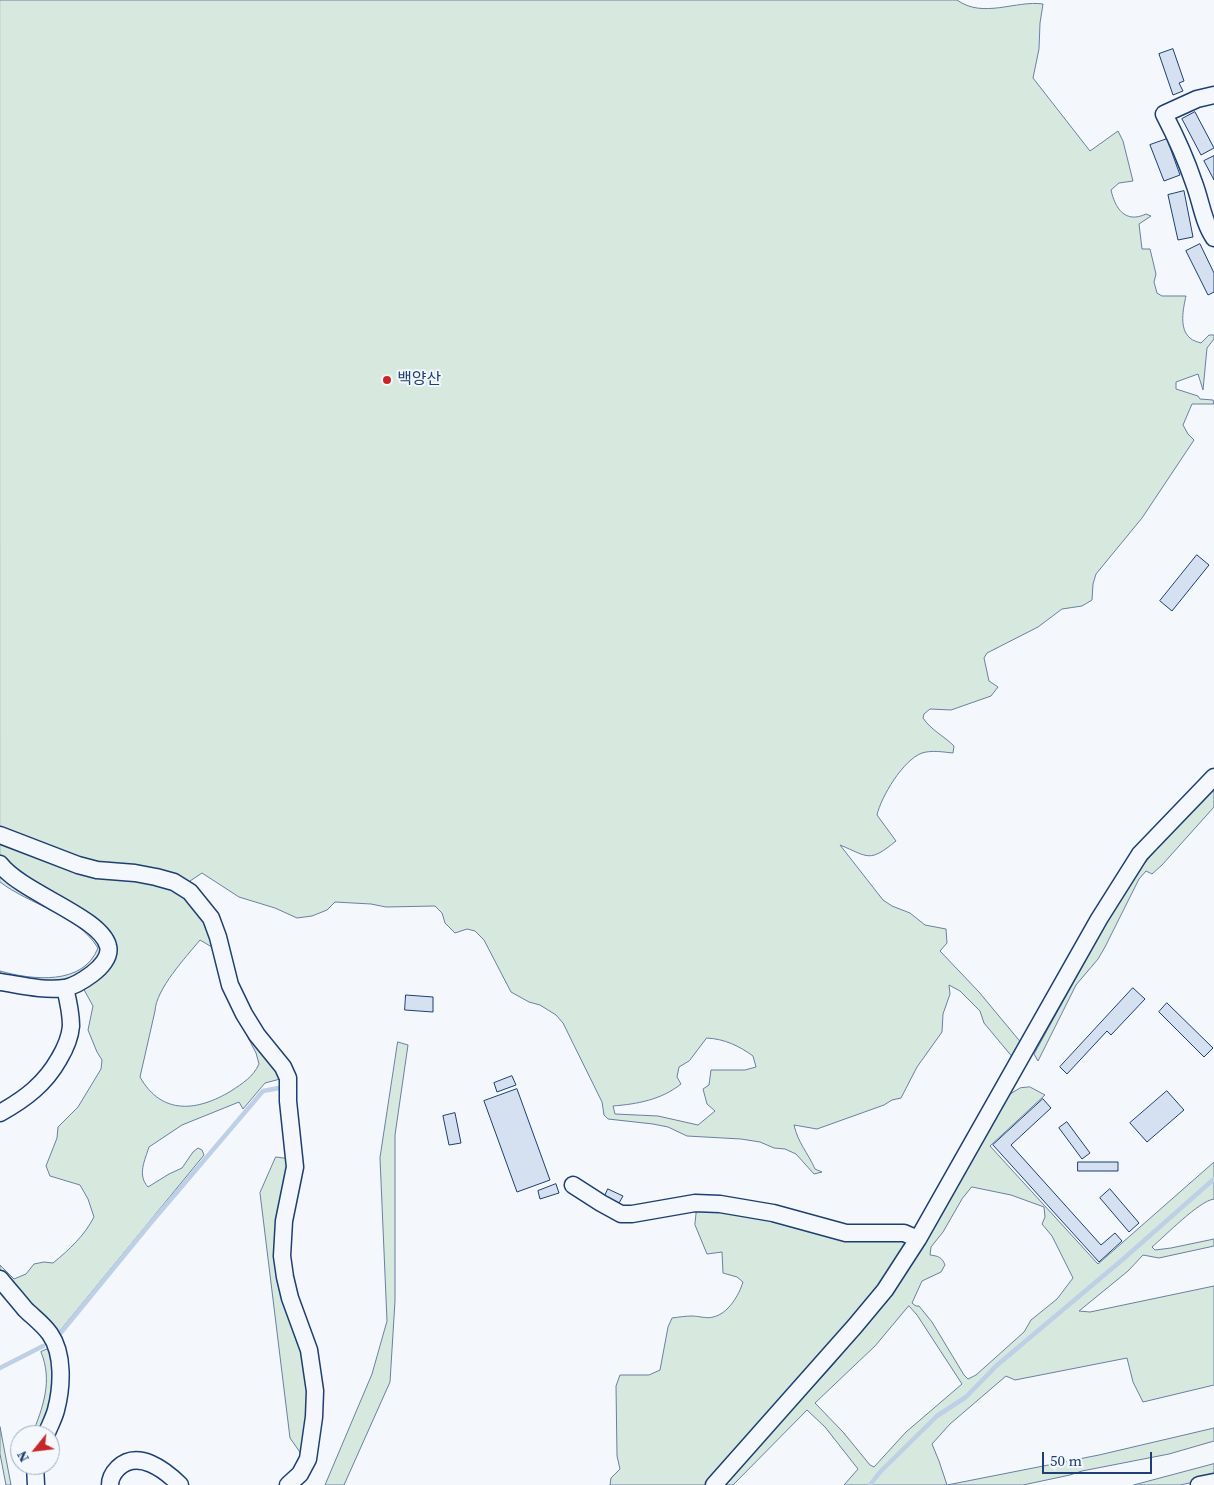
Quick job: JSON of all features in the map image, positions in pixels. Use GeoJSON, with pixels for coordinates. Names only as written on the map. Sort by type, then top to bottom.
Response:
{"type":"FeatureCollection","features":[{"type":"Feature","properties":{"kind":"street"},"geometry":{"type":"LineString","coordinates":[[1214,95],[1197,99],[1164,114],[1186,160],[1204,213],[1206,227],[1214,238]]}},
{"type":"Feature","properties":{"kind":"street"},"geometry":{"type":"LineString","coordinates":[[714,1485],[885,1290],[918,1239],[1099,919],[1140,854],[1214,777]]}},
{"type":"Feature","properties":{"kind":"street"},"geometry":{"type":"LineString","coordinates":[[0,835],[78,865],[98,870],[156,876],[174,882],[190,892],[211,918],[218,936],[222,960],[230,985],[244,1014],[288,1078],[288,1101],[295,1167],[284,1221],[282,1256],[290,1298],[309,1350],[315,1391],[314,1417],[308,1459],[300,1474],[288,1485]]}},
{"type":"Feature","properties":{"kind":"street"},"geometry":{"type":"LineString","coordinates":[[0,864],[17,880],[86,921],[101,934],[109,946],[107,958],[98,969],[66,988],[44,988],[0,982]]}},
{"type":"Feature","properties":{"kind":"street"},"geometry":{"type":"LineString","coordinates":[[0,1113],[32,1093],[45,1080],[65,1048],[71,1028],[66,988]]}},
{"type":"Feature","properties":{"kind":"street"},"geometry":{"type":"LineString","coordinates":[[573,1185],[601,1204],[621,1214],[640,1213],[695,1203],[720,1204],[773,1213],[846,1233],[904,1233],[918,1239]]}},
{"type":"Feature","properties":{"kind":"street"},"geometry":{"type":"LineString","coordinates":[[0,1279],[26,1310],[44,1326],[56,1346],[59,1358],[60,1387],[56,1410],[50,1425]]}},
{"type":"Feature","properties":{"kind":"street"},"geometry":{"type":"LineString","coordinates":[[110,1485],[113,1472],[130,1460],[155,1465],[180,1485]]}},
{"type":"Feature","properties":{"kind":"street"},"geometry":{"type":"LineString","coordinates":[[1199,1485],[1214,1482]]}},
{"type":"Feature","properties":{"kind":"shaded area"},"geometry":{"type":"Polygon","coordinates":[[[0,0],[957,0],[967,5],[989,9],[1022,4],[1043,4],[1039,49],[1033,78],[1090,151],[1118,131],[1123,141],[1133,181],[1119,183],[1111,190],[1118,208],[1127,216],[1139,217],[1146,214],[1151,216],[1139,224],[1142,249],[1150,249],[1156,274],[1154,282],[1157,293],[1162,296],[1186,296],[1183,324],[1191,339],[1201,343],[1209,335],[1214,335],[1214,339],[1207,348],[1203,390],[1198,374],[1176,382],[1176,389],[1198,396],[1200,399],[1213,400],[1214,404],[1192,404],[1183,425],[1194,440],[1142,518],[1096,574],[1092,600],[1082,606],[1062,609],[1038,627],[987,653],[984,658],[989,681],[998,687],[991,696],[951,710],[930,709],[924,714],[923,718],[926,722],[954,746],[953,753],[934,751],[922,753],[900,771],[888,789],[877,815],[896,841],[880,853],[869,856],[840,845],[883,900],[892,906],[910,913],[925,925],[946,929],[947,943],[940,951],[979,992],[1023,1045],[1014,1059],[984,1023],[980,1011],[960,991],[949,985],[950,994],[943,1014],[942,1032],[917,1067],[901,1098],[817,1129],[794,1125],[815,1169],[822,1172],[814,1174],[796,1154],[760,1142],[687,1136],[668,1127],[608,1119],[604,1115],[602,1102],[563,1023],[556,1015],[540,1005],[529,1002],[511,992],[484,940],[475,931],[467,929],[455,933],[445,923],[442,913],[435,906],[386,907],[371,904],[335,902],[327,910],[312,916],[297,918],[275,908],[239,897],[202,873],[184,885],[114,869],[0,832],[0,0]],[[707,1038],[689,1061],[679,1067],[677,1077],[681,1084],[665,1094],[649,1100],[613,1106],[615,1114],[658,1116],[698,1125],[715,1111],[707,1104],[703,1089],[709,1085],[711,1070],[745,1070],[756,1067],[753,1056],[748,1052],[720,1040],[707,1038]]]}},
{"type":"Feature","properties":{"kind":"shaded area"},"geometry":{"type":"Polygon","coordinates":[[[1214,786],[1214,807],[1162,865],[1152,874],[1146,871],[1139,879],[1098,959],[1076,985],[1038,1061],[1034,1054],[1134,876],[1169,834],[1214,786]]]}},
{"type":"Feature","properties":{"kind":"shaded area"},"geometry":{"type":"Polygon","coordinates":[[[0,839],[155,880],[198,906],[217,950],[200,940],[160,993],[140,1077],[149,1090],[170,1104],[181,1106],[194,1106],[206,1103],[231,1091],[254,1073],[259,1064],[256,1053],[241,1024],[284,1078],[265,1083],[243,1109],[239,1102],[182,1125],[149,1147],[142,1172],[148,1187],[182,1168],[198,1148],[202,1150],[204,1155],[59,1332],[54,1334],[0,1274],[0,1265],[14,1279],[26,1274],[34,1264],[53,1263],[76,1242],[94,1217],[88,1199],[80,1185],[50,1176],[46,1166],[57,1138],[58,1127],[78,1107],[101,1069],[102,1060],[88,1030],[93,1006],[82,986],[113,945],[7,866],[0,856],[0,839]]]}},
{"type":"Feature","properties":{"kind":"shaded area"},"geometry":{"type":"Polygon","coordinates":[[[0,871],[84,925],[104,947],[95,966],[65,984],[0,978],[0,971],[41,978],[69,974],[81,969],[91,960],[98,948],[89,936],[66,918],[0,882],[0,871]]]}},
{"type":"Feature","properties":{"kind":"shaded area"},"geometry":{"type":"Polygon","coordinates":[[[398,1042],[408,1045],[395,1135],[395,1301],[390,1382],[344,1485],[325,1485],[372,1374],[387,1321],[380,1158],[398,1042]]]}},
{"type":"Feature","properties":{"kind":"shaded area"},"geometry":{"type":"Polygon","coordinates":[[[1030,1087],[1045,1095],[990,1146],[1098,1264],[1214,1162],[1214,1178],[1122,1259],[996,1365],[965,1396],[936,1415],[879,1472],[869,1485],[844,1485],[858,1469],[825,1427],[807,1410],[733,1485],[722,1485],[831,1367],[888,1300],[1010,1094],[1020,1088],[1030,1087]],[[972,1187],[931,1247],[930,1255],[939,1257],[945,1265],[941,1272],[922,1281],[912,1303],[919,1306],[932,1322],[968,1379],[976,1375],[1024,1332],[1031,1320],[1057,1299],[1073,1278],[1052,1236],[1042,1224],[1045,1217],[1044,1207],[1011,1195],[972,1187]],[[909,1306],[875,1346],[815,1403],[843,1432],[870,1465],[874,1467],[906,1432],[962,1384],[917,1315],[909,1306]]]}},
{"type":"Feature","properties":{"kind":"shaded area"},"geometry":{"type":"Polygon","coordinates":[[[276,1157],[291,1159],[281,1220],[310,1372],[304,1458],[290,1438],[260,1193],[276,1157]]]}},
{"type":"Feature","properties":{"kind":"shaded area"},"geometry":{"type":"Polygon","coordinates":[[[1214,1181],[1214,1199],[1191,1212],[1152,1247],[1155,1250],[1171,1248],[1214,1239],[1214,1246],[1159,1258],[1143,1255],[1128,1271],[1079,1311],[1090,1312],[1214,1286],[1214,1385],[1143,1402],[1133,1382],[1127,1358],[1015,1380],[1006,1376],[950,1424],[932,1444],[947,1485],[871,1485],[937,1417],[967,1398],[997,1367],[1123,1261],[1214,1181]]]}},
{"type":"Feature","properties":{"kind":"shaded area"},"geometry":{"type":"Polygon","coordinates":[[[697,1208],[908,1238],[897,1264],[794,1390],[705,1485],[610,1485],[611,1478],[620,1469],[617,1456],[616,1386],[620,1375],[649,1375],[660,1370],[668,1327],[672,1318],[692,1316],[708,1318],[718,1315],[732,1303],[739,1293],[743,1282],[737,1277],[723,1273],[722,1252],[707,1254],[695,1225],[697,1208]]]}},
{"type":"Feature","properties":{"kind":"shaded area"},"geometry":{"type":"Polygon","coordinates":[[[50,1348],[53,1359],[54,1381],[44,1425],[36,1425],[43,1404],[46,1384],[45,1363],[41,1352],[50,1348]]]}},
{"type":"Feature","properties":{"kind":"shaded area"},"geometry":{"type":"Polygon","coordinates":[[[0,1427],[11,1485],[6,1485],[0,1454],[0,1427]]]}},
{"type":"Feature","properties":{"kind":"shaded area"},"geometry":{"type":"Polygon","coordinates":[[[1214,1428],[1214,1441],[1169,1454],[1023,1485],[947,1485],[1099,1455],[1214,1428]]]}},
{"type":"Feature","properties":{"kind":"shaded area"},"geometry":{"type":"Polygon","coordinates":[[[1214,1464],[1214,1478],[1180,1485],[1134,1485],[1214,1464]]]}},
{"type":"Feature","properties":{"kind":"building"},"geometry":{"type":"Polygon","coordinates":[[[1173,49],[1184,81],[1179,83],[1183,91],[1173,95],[1159,54],[1173,49]]]}},
{"type":"Feature","properties":{"kind":"building"},"geometry":{"type":"Polygon","coordinates":[[[1195,112],[1214,148],[1201,155],[1182,119],[1195,112]]]}},
{"type":"Feature","properties":{"kind":"building"},"geometry":{"type":"Polygon","coordinates":[[[1167,139],[1180,175],[1164,181],[1150,145],[1167,139]]]}},
{"type":"Feature","properties":{"kind":"building"},"geometry":{"type":"Polygon","coordinates":[[[1214,156],[1214,180],[1204,161],[1214,156]]]}},
{"type":"Feature","properties":{"kind":"building"},"geometry":{"type":"Polygon","coordinates":[[[1184,191],[1193,237],[1178,240],[1168,195],[1184,191]]]}},
{"type":"Feature","properties":{"kind":"building"},"geometry":{"type":"Polygon","coordinates":[[[1200,244],[1214,273],[1214,292],[1208,295],[1186,251],[1200,244]]]}},
{"type":"Feature","properties":{"kind":"building"},"geometry":{"type":"Polygon","coordinates":[[[1197,555],[1209,565],[1172,611],[1160,601],[1197,555]]]}},
{"type":"Feature","properties":{"kind":"building"},"geometry":{"type":"Polygon","coordinates":[[[1133,988],[1145,999],[1111,1035],[1107,1031],[1067,1074],[1060,1067],[1133,988]]]}},
{"type":"Feature","properties":{"kind":"building"},"geometry":{"type":"Polygon","coordinates":[[[406,995],[433,997],[433,1012],[405,1010],[406,995]]]}},
{"type":"Feature","properties":{"kind":"building"},"geometry":{"type":"Polygon","coordinates":[[[1167,1003],[1213,1048],[1204,1057],[1159,1012],[1167,1003]]]}},
{"type":"Feature","properties":{"kind":"building"},"geometry":{"type":"Polygon","coordinates":[[[512,1076],[516,1085],[497,1092],[494,1083],[512,1076]]]}},
{"type":"Feature","properties":{"kind":"building"},"geometry":{"type":"Polygon","coordinates":[[[517,1089],[550,1180],[517,1192],[484,1101],[517,1089]]]}},
{"type":"Feature","properties":{"kind":"building"},"geometry":{"type":"Polygon","coordinates":[[[1167,1091],[1184,1110],[1147,1142],[1130,1123],[1167,1091]]]}},
{"type":"Feature","properties":{"kind":"building"},"geometry":{"type":"Polygon","coordinates":[[[1043,1099],[1051,1108],[1011,1145],[1101,1245],[1115,1233],[1122,1241],[1099,1262],[993,1145],[1043,1099]]]}},
{"type":"Feature","properties":{"kind":"building"},"geometry":{"type":"Polygon","coordinates":[[[455,1113],[461,1143],[449,1145],[443,1116],[455,1113]]]}},
{"type":"Feature","properties":{"kind":"building"},"geometry":{"type":"Polygon","coordinates":[[[1067,1122],[1090,1153],[1082,1159],[1059,1128],[1067,1122]]]}},
{"type":"Feature","properties":{"kind":"building"},"geometry":{"type":"Polygon","coordinates":[[[1078,1162],[1118,1162],[1118,1171],[1078,1171],[1078,1162]]]}},
{"type":"Feature","properties":{"kind":"building"},"geometry":{"type":"Polygon","coordinates":[[[556,1184],[559,1193],[540,1199],[538,1191],[556,1184]]]}},
{"type":"Feature","properties":{"kind":"building"},"geometry":{"type":"Polygon","coordinates":[[[608,1189],[623,1196],[619,1203],[605,1196],[608,1189]]]}},
{"type":"Feature","properties":{"kind":"building"},"geometry":{"type":"Polygon","coordinates":[[[1110,1189],[1139,1223],[1129,1232],[1100,1198],[1110,1189]]]}},
{"type":"Feature","properties":{"kind":"waterway"},"geometry":{"type":"LineString","coordinates":[[59,1335],[149,1225],[263,1091],[279,1088]]}},
{"type":"Feature","properties":{"kind":"waterway"},"geometry":{"type":"LineString","coordinates":[[870,1485],[880,1472],[937,1416],[966,1397],[996,1366],[1122,1260],[1214,1179]]}},
{"type":"Feature","properties":{"kind":"waterway"},"geometry":{"type":"LineString","coordinates":[[0,1368],[43,1346]]}},
{"type":"Feature","properties":{"kind":"place","name":"백양산"},"geometry":{"type":"Point","coordinates":[387,380]}}]}
